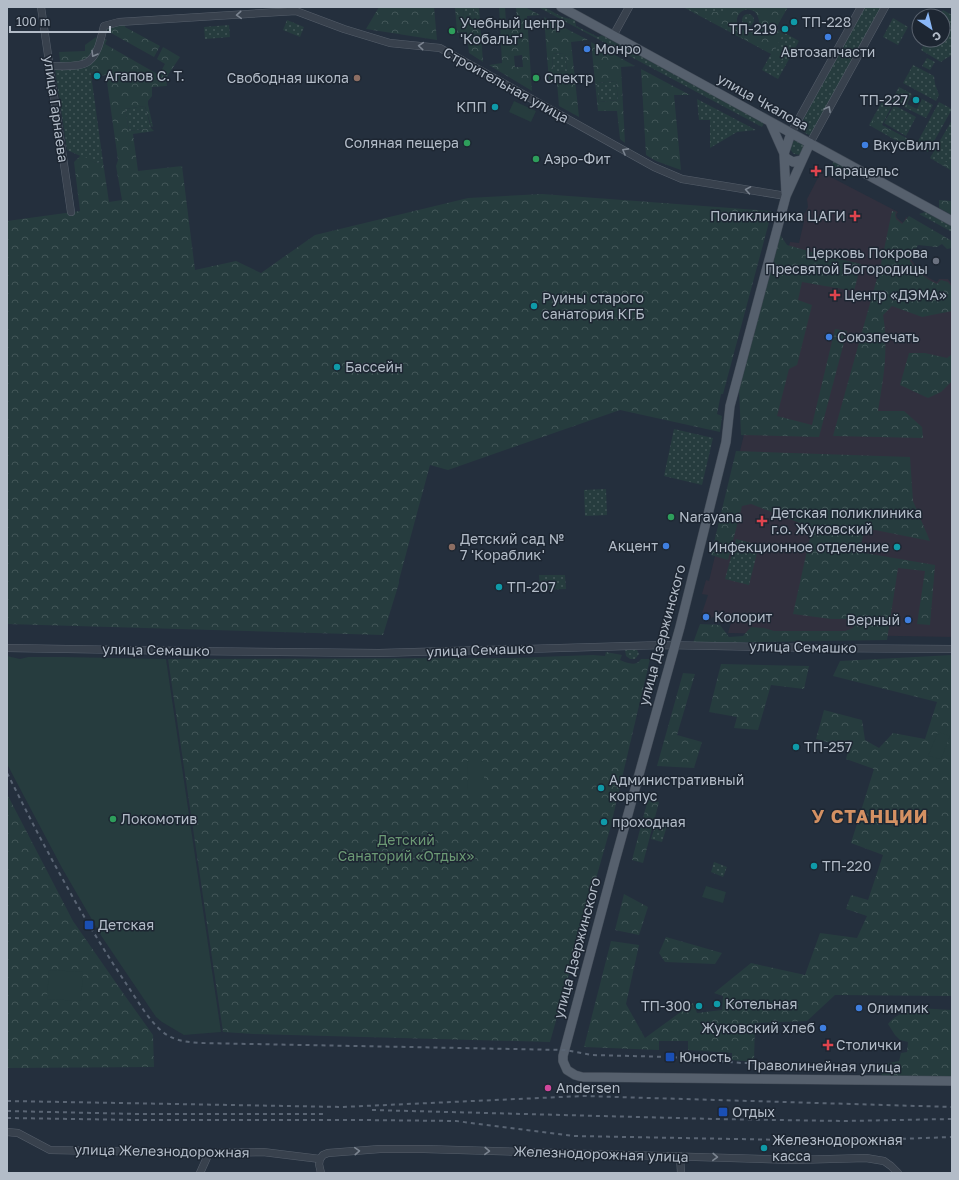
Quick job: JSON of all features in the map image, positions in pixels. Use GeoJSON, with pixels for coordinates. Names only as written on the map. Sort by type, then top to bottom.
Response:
{"type":"FeatureCollection","features":[{"type":"Feature","properties":{"kind":"main road","name":"улица Чкалова"},"geometry":{"type":"LineString","coordinates":[[561,7],[952,220]]}},
{"type":"Feature","properties":{"kind":"main road","name":"улица Дзержинского"},"geometry":{"type":"LineString","coordinates":[[770,122],[784,154],[786,196]]}},
{"type":"Feature","properties":{"kind":"main road","name":"улица Дзержинского"},"geometry":{"type":"LineString","coordinates":[[784,154],[791,133]]}},
{"type":"Feature","properties":{"kind":"main road","name":"улица Дзержинского"},"geometry":{"type":"LineString","coordinates":[[575,1076],[565,1067],[563,1056],[675,645],[726,442],[730,406],[786,196],[810,143]]}},
{"type":"Feature","properties":{"kind":"main road"},"geometry":{"type":"LineString","coordinates":[[784,154],[786,158],[793,162],[802,160]]}},
{"type":"Feature","properties":{"kind":"main road","name":"Праволинейная улица"},"geometry":{"type":"LineString","coordinates":[[575,1076],[628,1078],[952,1081]]}},
{"type":"Feature","properties":{"kind":"street","name":"улица Гарнаева"},"geometry":{"type":"LineString","coordinates":[[41,7],[71,212]]}},
{"type":"Feature","properties":{"kind":"street"},"geometry":{"type":"LineString","coordinates":[[613,36],[629,7]]}},
{"type":"Feature","properties":{"kind":"street"},"geometry":{"type":"LineString","coordinates":[[791,133],[861,7]]}},
{"type":"Feature","properties":{"kind":"street"},"geometry":{"type":"LineString","coordinates":[[810,143],[885,7]]}},
{"type":"Feature","properties":{"kind":"street","name":"Строительная улица"},"geometry":{"type":"LineString","coordinates":[[49,66],[81,64],[89,61],[96,52],[104,26],[119,22],[296,11],[344,29],[390,43],[440,48],[654,167],[682,179],[786,196]]}},
{"type":"Feature","properties":{"kind":"street","name":"улица Семашко"},"geometry":{"type":"LineString","coordinates":[[7,648],[380,653],[675,645],[952,649]]}},
{"type":"Feature","properties":{"kind":"street","name":"улица Железнодорожная"},"geometry":{"type":"LineString","coordinates":[[7,1132],[18,1134],[50,1150],[209,1153],[263,1152],[320,1159]]}},
{"type":"Feature","properties":{"kind":"street","name":"Железнодорожная улица"},"geometry":{"type":"LineString","coordinates":[[320,1159],[323,1155],[328,1153],[380,1149],[794,1160],[866,1158],[884,1161],[898,1173]]}},
{"type":"Feature","properties":{"kind":"street"},"geometry":{"type":"LineString","coordinates":[[200,1173],[209,1153]]}},
{"type":"Feature","properties":{"kind":"street"},"geometry":{"type":"LineString","coordinates":[[680,1156],[682,1173]]}},
{"type":"Feature","properties":{"kind":"street"},"geometry":{"type":"LineString","coordinates":[[320,1159],[319,1164],[321,1173]]}},
{"type":"Feature","properties":{"kind":"shaded area"},"geometry":{"type":"Polygon","coordinates":[[[821,172],[898,212],[896,215],[897,218],[903,223],[906,217],[923,227],[910,252],[911,259],[920,272],[929,278],[937,282],[939,279],[948,279],[952,285],[952,637],[728,633],[731,623],[712,617],[711,619],[703,618],[704,613],[702,613],[708,595],[702,594],[706,580],[709,581],[790,242],[799,243],[804,221],[798,219],[805,213],[808,207],[807,199],[821,172]]]}},
{"type":"Feature","properties":{"kind":"green space"},"geometry":{"type":"Polygon","coordinates":[[[379,7],[434,7],[437,40],[366,29],[379,7]]]}},
{"type":"Feature","properties":{"kind":"green space"},"geometry":{"type":"Polygon","coordinates":[[[455,7],[463,7],[464,17],[475,16],[474,7],[479,7],[483,62],[469,53],[467,32],[457,33],[455,7]]]}},
{"type":"Feature","properties":{"kind":"green space"},"geometry":{"type":"Polygon","coordinates":[[[463,7],[474,7],[475,16],[464,17],[463,7]]]}},
{"type":"Feature","properties":{"kind":"green space"},"geometry":{"type":"Polygon","coordinates":[[[499,7],[505,7],[506,22],[517,21],[516,7],[525,7],[540,15],[527,16],[532,91],[489,65],[502,63],[499,7]],[[522,55],[514,56],[515,67],[523,67],[522,55]]]}},
{"type":"Feature","properties":{"kind":"green space"},"geometry":{"type":"Polygon","coordinates":[[[538,7],[546,8],[562,17],[575,20],[576,26],[598,37],[602,35],[764,123],[762,127],[538,7]]]}},
{"type":"Feature","properties":{"kind":"green space"},"geometry":{"type":"Polygon","coordinates":[[[683,7],[788,7],[776,28],[799,41],[778,79],[762,70],[771,54],[683,7]],[[749,9],[742,11],[738,14],[737,23],[742,31],[752,31],[758,25],[758,16],[749,9]]]}},
{"type":"Feature","properties":{"kind":"green space"},"geometry":{"type":"Polygon","coordinates":[[[685,7],[703,7],[704,12],[725,12],[728,7],[787,7],[776,28],[782,36],[775,50],[785,55],[782,62],[771,56],[772,54],[685,7]],[[746,9],[739,14],[737,23],[741,29],[750,32],[758,26],[759,17],[755,11],[746,9]]]}},
{"type":"Feature","properties":{"kind":"green space"},"geometry":{"type":"Polygon","coordinates":[[[865,7],[881,7],[811,136],[798,129],[865,7]]]}},
{"type":"Feature","properties":{"kind":"green space"},"geometry":{"type":"Polygon","coordinates":[[[746,14],[750,14],[754,20],[750,26],[746,26],[742,22],[742,18],[746,14]]]}},
{"type":"Feature","properties":{"kind":"green space"},"geometry":{"type":"Polygon","coordinates":[[[952,15],[952,55],[941,62],[921,50],[922,48],[951,48],[952,15]]]}},
{"type":"Feature","properties":{"kind":"green space"},"geometry":{"type":"Polygon","coordinates":[[[544,17],[588,40],[571,42],[579,117],[559,106],[557,82],[549,82],[544,17]],[[565,53],[552,54],[553,72],[567,71],[565,53]]]}},
{"type":"Feature","properties":{"kind":"green space"},"geometry":{"type":"Polygon","coordinates":[[[893,18],[908,27],[898,45],[883,37],[893,18]]]}},
{"type":"Feature","properties":{"kind":"green space"},"geometry":{"type":"Polygon","coordinates":[[[287,20],[304,27],[300,37],[283,30],[287,20]]]}},
{"type":"Feature","properties":{"kind":"green space"},"geometry":{"type":"Polygon","coordinates":[[[125,22],[125,27],[160,46],[154,57],[111,33],[104,26],[125,22]]]}},
{"type":"Feature","properties":{"kind":"green space"},"geometry":{"type":"Polygon","coordinates":[[[229,25],[230,37],[205,39],[204,27],[229,25]]]}},
{"type":"Feature","properties":{"kind":"green space"},"geometry":{"type":"Polygon","coordinates":[[[96,37],[107,40],[105,44],[159,75],[165,64],[157,59],[163,47],[180,57],[166,78],[167,86],[152,87],[152,96],[148,101],[148,104],[153,127],[151,126],[145,106],[125,109],[129,131],[151,128],[154,131],[133,134],[138,171],[182,166],[195,270],[236,261],[261,273],[315,235],[468,198],[542,194],[772,211],[723,394],[721,394],[717,414],[722,416],[720,432],[620,410],[448,470],[430,465],[399,583],[383,635],[7,624],[7,221],[80,211],[74,162],[81,155],[96,163],[103,162],[109,202],[122,200],[116,166],[118,160],[106,75],[92,77],[90,67],[61,69],[59,52],[85,51],[85,45],[96,37]]]}},
{"type":"Feature","properties":{"kind":"green space"},"geometry":{"type":"Polygon","coordinates":[[[591,42],[635,66],[621,67],[625,143],[620,139],[617,111],[598,111],[591,42]],[[616,81],[597,83],[599,102],[618,100],[616,81]]]}},
{"type":"Feature","properties":{"kind":"green space"},"geometry":{"type":"Polygon","coordinates":[[[565,53],[567,71],[553,72],[552,54],[565,53]]]}},
{"type":"Feature","properties":{"kind":"green space"},"geometry":{"type":"Polygon","coordinates":[[[927,58],[935,62],[930,70],[922,66],[927,58]]]}},
{"type":"Feature","properties":{"kind":"green space"},"geometry":{"type":"Polygon","coordinates":[[[913,65],[934,76],[939,95],[936,101],[903,83],[913,65]]]}},
{"type":"Feature","properties":{"kind":"green space"},"geometry":{"type":"Polygon","coordinates":[[[90,67],[103,162],[96,163],[67,150],[55,69],[90,67]]]}},
{"type":"Feature","properties":{"kind":"green space"},"geometry":{"type":"Polygon","coordinates":[[[641,69],[690,95],[674,95],[681,170],[656,161],[646,155],[641,69]]]}},
{"type":"Feature","properties":{"kind":"green space"},"geometry":{"type":"Polygon","coordinates":[[[616,81],[618,100],[599,102],[597,83],[616,81]]]}},
{"type":"Feature","properties":{"kind":"green space"},"geometry":{"type":"Polygon","coordinates":[[[899,87],[912,94],[907,104],[917,109],[922,99],[933,105],[926,118],[894,102],[882,125],[912,141],[909,148],[869,125],[885,96],[892,100],[899,87]]]}},
{"type":"Feature","properties":{"kind":"green space"},"geometry":{"type":"Polygon","coordinates":[[[697,99],[756,130],[737,132],[710,148],[710,120],[699,120],[697,99]]]}},
{"type":"Feature","properties":{"kind":"green space"},"geometry":{"type":"Polygon","coordinates":[[[514,101],[536,111],[531,122],[509,112],[514,101]]]}},
{"type":"Feature","properties":{"kind":"green space"},"geometry":{"type":"Polygon","coordinates":[[[939,102],[952,109],[928,152],[916,145],[939,102]]]}},
{"type":"Feature","properties":{"kind":"green space"},"geometry":{"type":"Polygon","coordinates":[[[894,105],[916,117],[906,136],[884,123],[894,105]]]}},
{"type":"Feature","properties":{"kind":"green space"},"geometry":{"type":"Polygon","coordinates":[[[145,106],[151,128],[129,131],[125,109],[145,106]]]}},
{"type":"Feature","properties":{"kind":"green space"},"geometry":{"type":"Polygon","coordinates":[[[872,120],[911,142],[909,147],[870,125],[872,120]]]}},
{"type":"Feature","properties":{"kind":"green space"},"geometry":{"type":"Polygon","coordinates":[[[952,120],[952,171],[930,158],[952,120]]]}},
{"type":"Feature","properties":{"kind":"green space"},"geometry":{"type":"Polygon","coordinates":[[[795,140],[805,145],[801,155],[794,154],[791,151],[790,147],[795,140]]]}},
{"type":"Feature","properties":{"kind":"green space"},"geometry":{"type":"Polygon","coordinates":[[[939,158],[952,165],[952,170],[937,162],[939,158]]]}},
{"type":"Feature","properties":{"kind":"green space"},"geometry":{"type":"Polygon","coordinates":[[[834,161],[851,171],[853,178],[831,166],[834,161]]]}},
{"type":"Feature","properties":{"kind":"green space"},"geometry":{"type":"Polygon","coordinates":[[[939,200],[952,201],[952,215],[939,208],[939,200]]]}},
{"type":"Feature","properties":{"kind":"green space"},"geometry":{"type":"Polygon","coordinates":[[[892,211],[896,212],[896,219],[902,224],[909,216],[952,241],[952,248],[947,249],[942,244],[937,247],[918,245],[910,261],[932,282],[937,284],[941,280],[948,282],[952,287],[952,311],[922,317],[892,306],[883,315],[885,329],[884,373],[878,411],[904,411],[922,427],[923,438],[833,436],[881,264],[892,211]]]}},
{"type":"Feature","properties":{"kind":"green space"},"geometry":{"type":"Polygon","coordinates":[[[925,212],[952,226],[952,232],[919,214],[925,212]]]}},
{"type":"Feature","properties":{"kind":"green space"},"geometry":{"type":"Polygon","coordinates":[[[779,233],[787,245],[861,264],[854,291],[802,282],[798,300],[812,305],[797,365],[789,369],[777,416],[812,425],[835,329],[847,331],[819,437],[741,435],[739,389],[779,233]]]}},
{"type":"Feature","properties":{"kind":"green space"},"geometry":{"type":"Polygon","coordinates":[[[909,353],[925,353],[947,358],[952,354],[952,381],[941,392],[928,398],[900,385],[909,353]]]}},
{"type":"Feature","properties":{"kind":"green space"},"geometry":{"type":"Polygon","coordinates":[[[674,429],[713,438],[702,485],[664,476],[674,429]]]}},
{"type":"Feature","properties":{"kind":"green space"},"geometry":{"type":"Polygon","coordinates":[[[736,451],[910,457],[913,501],[930,541],[865,528],[859,552],[935,565],[930,625],[917,624],[925,571],[898,568],[887,640],[693,643],[700,624],[720,625],[729,637],[743,636],[751,627],[764,628],[774,631],[845,631],[853,628],[855,619],[831,619],[793,614],[812,528],[751,504],[742,506],[728,560],[711,555],[736,451]]]}},
{"type":"Feature","properties":{"kind":"green space"},"geometry":{"type":"Polygon","coordinates":[[[606,489],[607,515],[585,516],[584,490],[606,489]]]}},
{"type":"Feature","properties":{"kind":"green space"},"geometry":{"type":"Polygon","coordinates":[[[736,539],[759,545],[749,585],[725,579],[736,539]]]}},
{"type":"Feature","properties":{"kind":"green space"},"geometry":{"type":"Polygon","coordinates":[[[539,575],[565,575],[566,589],[540,590],[539,575]]]}},
{"type":"Feature","properties":{"kind":"green space"},"geometry":{"type":"Polygon","coordinates":[[[635,648],[637,650],[639,654],[635,659],[630,659],[626,656],[625,650],[635,648]]]}},
{"type":"Feature","properties":{"kind":"green space","name":"Детский Санаторий «Отдых»"},"geometry":{"type":"Polygon","coordinates":[[[606,652],[622,655],[620,660],[631,664],[637,663],[641,659],[650,659],[610,829],[550,1042],[223,1032],[168,659],[511,658],[593,655],[605,656],[606,652]]]}},
{"type":"Feature","properties":{"kind":"green space"},"geometry":{"type":"Polygon","coordinates":[[[952,655],[952,996],[835,995],[807,1021],[755,1023],[754,1062],[732,1060],[732,1053],[688,1050],[688,1041],[659,1041],[659,1050],[584,1047],[611,941],[639,945],[626,1004],[645,1038],[693,1003],[697,1013],[722,1010],[723,996],[714,993],[751,963],[805,975],[820,933],[857,938],[867,916],[846,909],[851,895],[868,900],[883,855],[851,843],[874,769],[846,759],[849,748],[816,739],[824,710],[862,720],[865,740],[879,748],[893,733],[925,739],[937,702],[833,676],[840,661],[952,655]]]}},
{"type":"Feature","properties":{"kind":"green space","name":"Локомотив"},"geometry":{"type":"Polygon","coordinates":[[[7,656],[20,659],[28,657],[65,657],[166,659],[221,1032],[184,1035],[156,1017],[102,937],[62,868],[7,764],[7,656]]]}},
{"type":"Feature","properties":{"kind":"green space"},"geometry":{"type":"Polygon","coordinates":[[[721,664],[809,666],[804,689],[771,685],[758,730],[734,728],[737,717],[709,712],[721,664]]]}},
{"type":"Feature","properties":{"kind":"green space"},"geometry":{"type":"Polygon","coordinates":[[[683,673],[695,674],[677,735],[702,742],[694,768],[657,766],[683,673]]]}},
{"type":"Feature","properties":{"kind":"green space"},"geometry":{"type":"Polygon","coordinates":[[[938,732],[950,736],[941,759],[928,756],[938,732]]]}},
{"type":"Feature","properties":{"kind":"green space"},"geometry":{"type":"Polygon","coordinates":[[[467,761],[484,761],[484,790],[468,790],[467,761]]]}},
{"type":"Feature","properties":{"kind":"green space"},"geometry":{"type":"Polygon","coordinates":[[[7,794],[73,921],[153,1035],[154,1067],[7,1068],[7,794]]]}},
{"type":"Feature","properties":{"kind":"green space"},"geometry":{"type":"Polygon","coordinates":[[[648,799],[659,802],[643,863],[632,860],[648,799]]]}},
{"type":"Feature","properties":{"kind":"green space"},"geometry":{"type":"Polygon","coordinates":[[[656,823],[667,826],[662,842],[651,839],[656,823]]]}},
{"type":"Feature","properties":{"kind":"green space"},"geometry":{"type":"Polygon","coordinates":[[[714,862],[727,867],[723,877],[711,872],[714,862]]]}},
{"type":"Feature","properties":{"kind":"green space"},"geometry":{"type":"Polygon","coordinates":[[[706,886],[726,892],[723,903],[702,897],[706,886]]]}},
{"type":"Feature","properties":{"kind":"green space"},"geometry":{"type":"Polygon","coordinates":[[[624,894],[648,907],[639,935],[615,930],[624,894]]]}},
{"type":"Feature","properties":{"kind":"green space"},"geometry":{"type":"Polygon","coordinates":[[[666,937],[722,953],[715,964],[665,962],[659,953],[666,937]]]}},
{"type":"Feature","properties":{"kind":"green space"},"geometry":{"type":"Polygon","coordinates":[[[49,970],[83,972],[81,1001],[47,999],[49,970]]]}},
{"type":"Feature","properties":{"kind":"green space"},"geometry":{"type":"Polygon","coordinates":[[[917,1008],[952,1010],[952,1079],[883,1078],[879,1065],[899,1061],[901,1053],[907,1052],[908,1042],[900,1040],[888,1024],[901,1014],[917,1008]]]}},
{"type":"Feature","properties":{"kind":"railway"},"geometry":{"type":"LineString","coordinates":[[7,773],[58,871],[106,953],[150,1019],[161,1031],[175,1039],[199,1043],[565,1050],[592,1055],[670,1057],[742,1063],[763,1063]]}},
{"type":"Feature","properties":{"kind":"railway"},"geometry":{"type":"LineString","coordinates":[[7,1101],[342,1107],[583,1096],[952,1107]]}},
{"type":"Feature","properties":{"kind":"railway"},"geometry":{"type":"LineString","coordinates":[[372,1110],[715,1119],[844,1121],[952,1119]]}},
{"type":"Feature","properties":{"kind":"railway"},"geometry":{"type":"LineString","coordinates":[[7,1111],[138,1114],[325,1114]]}},
{"type":"Feature","properties":{"kind":"railway"},"geometry":{"type":"LineString","coordinates":[[7,1118],[456,1121],[574,1136],[843,1141],[952,1137]]}},
{"type":"Feature","properties":{"kind":"place","name":"ТП-228"},"geometry":{"type":"Point","coordinates":[794,22]}},
{"type":"Feature","properties":{"kind":"place","name":"ТП-219"},"geometry":{"type":"Point","coordinates":[785,29]}},
{"type":"Feature","properties":{"kind":"place","name":"Учебный центр 'Кобальт'"},"geometry":{"type":"Point","coordinates":[452,31]}},
{"type":"Feature","properties":{"kind":"place","name":"Автозапчасти"},"geometry":{"type":"Point","coordinates":[828,37]}},
{"type":"Feature","properties":{"kind":"place","name":"Монро"},"geometry":{"type":"Point","coordinates":[587,49]}},
{"type":"Feature","properties":{"kind":"place","name":"Агапов С. Т."},"geometry":{"type":"Point","coordinates":[97,76]}},
{"type":"Feature","properties":{"kind":"place","name":"Свободная школа"},"geometry":{"type":"Point","coordinates":[357,78]}},
{"type":"Feature","properties":{"kind":"place","name":"Спектр"},"geometry":{"type":"Point","coordinates":[536,78]}},
{"type":"Feature","properties":{"kind":"place","name":"ТП-227"},"geometry":{"type":"Point","coordinates":[916,100]}},
{"type":"Feature","properties":{"kind":"place","name":"КПП"},"geometry":{"type":"Point","coordinates":[495,107]}},
{"type":"Feature","properties":{"kind":"place","name":"Соляная пещера"},"geometry":{"type":"Point","coordinates":[467,143]}},
{"type":"Feature","properties":{"kind":"place","name":"ВкусВилл"},"geometry":{"type":"Point","coordinates":[865,145]}},
{"type":"Feature","properties":{"kind":"place","name":"Аэро-Фит"},"geometry":{"type":"Point","coordinates":[536,159]}},
{"type":"Feature","properties":{"kind":"place","name":"Парацельс"},"geometry":{"type":"Point","coordinates":[816,171]}},
{"type":"Feature","properties":{"kind":"place","name":"Поликлиника ЦАГИ"},"geometry":{"type":"Point","coordinates":[855,216]}},
{"type":"Feature","properties":{"kind":"place","name":"Церковь Покрова Пресвятой Богородицы"},"geometry":{"type":"Point","coordinates":[936,261]}},
{"type":"Feature","properties":{"kind":"place","name":"Центр «ДЭМА»"},"geometry":{"type":"Point","coordinates":[835,295]}},
{"type":"Feature","properties":{"kind":"place","name":"Руины старого санатория КГБ"},"geometry":{"type":"Point","coordinates":[534,306]}},
{"type":"Feature","properties":{"kind":"place","name":"Союзпечать"},"geometry":{"type":"Point","coordinates":[829,337]}},
{"type":"Feature","properties":{"kind":"place","name":"Бассейн"},"geometry":{"type":"Point","coordinates":[337,367]}},
{"type":"Feature","properties":{"kind":"place","name":"Narayana"},"geometry":{"type":"Point","coordinates":[671,517]}},
{"type":"Feature","properties":{"kind":"place","name":"Детская поликлиника г.о. Жуковский"},"geometry":{"type":"Point","coordinates":[762,521]}},
{"type":"Feature","properties":{"kind":"place","name":"Акцент"},"geometry":{"type":"Point","coordinates":[666,546]}},
{"type":"Feature","properties":{"kind":"place","name":"Детский сад № 7 'Кораблик'"},"geometry":{"type":"Point","coordinates":[452,547]}},
{"type":"Feature","properties":{"kind":"place","name":"Инфекционное отделение"},"geometry":{"type":"Point","coordinates":[897,547]}},
{"type":"Feature","properties":{"kind":"place","name":"ТП-207"},"geometry":{"type":"Point","coordinates":[499,587]}},
{"type":"Feature","properties":{"kind":"place","name":"Колорит"},"geometry":{"type":"Point","coordinates":[706,617]}},
{"type":"Feature","properties":{"kind":"place","name":"Верный"},"geometry":{"type":"Point","coordinates":[908,620]}},
{"type":"Feature","properties":{"kind":"place","name":"ТП-257"},"geometry":{"type":"Point","coordinates":[796,747]}},
{"type":"Feature","properties":{"kind":"place","name":"Административный корпус"},"geometry":{"type":"Point","coordinates":[601,788]}},
{"type":"Feature","properties":{"kind":"place","name":"Локомотив"},"geometry":{"type":"Point","coordinates":[113,819]}},
{"type":"Feature","properties":{"kind":"place","name":"проходная"},"geometry":{"type":"Point","coordinates":[604,822]}},
{"type":"Feature","properties":{"kind":"place","name":"ТП-220"},"geometry":{"type":"Point","coordinates":[814,866]}},
{"type":"Feature","properties":{"kind":"place","name":"Детская"},"geometry":{"type":"Point","coordinates":[89,925]}},
{"type":"Feature","properties":{"kind":"place","name":"Котельная"},"geometry":{"type":"Point","coordinates":[717,1004]}},
{"type":"Feature","properties":{"kind":"place","name":"ТП-300"},"geometry":{"type":"Point","coordinates":[699,1006]}},
{"type":"Feature","properties":{"kind":"place","name":"Олимпик"},"geometry":{"type":"Point","coordinates":[859,1008]}},
{"type":"Feature","properties":{"kind":"place","name":"Жуковский хлеб"},"geometry":{"type":"Point","coordinates":[823,1028]}},
{"type":"Feature","properties":{"kind":"place","name":"Столички"},"geometry":{"type":"Point","coordinates":[828,1045]}},
{"type":"Feature","properties":{"kind":"place","name":"Юность"},"geometry":{"type":"Point","coordinates":[670,1057]}},
{"type":"Feature","properties":{"kind":"place","name":"Andersen"},"geometry":{"type":"Point","coordinates":[548,1088]}},
{"type":"Feature","properties":{"kind":"place","name":"Отдых"},"geometry":{"type":"Point","coordinates":[723,1112]}},
{"type":"Feature","properties":{"kind":"place","name":"Железнодорожная касса"},"geometry":{"type":"Point","coordinates":[764,1148]}},
{"type":"Feature","properties":{"kind":"district","name":"У СТАНЦИИ"},"geometry":{"type":"Point","coordinates":[870,817]}}]}
